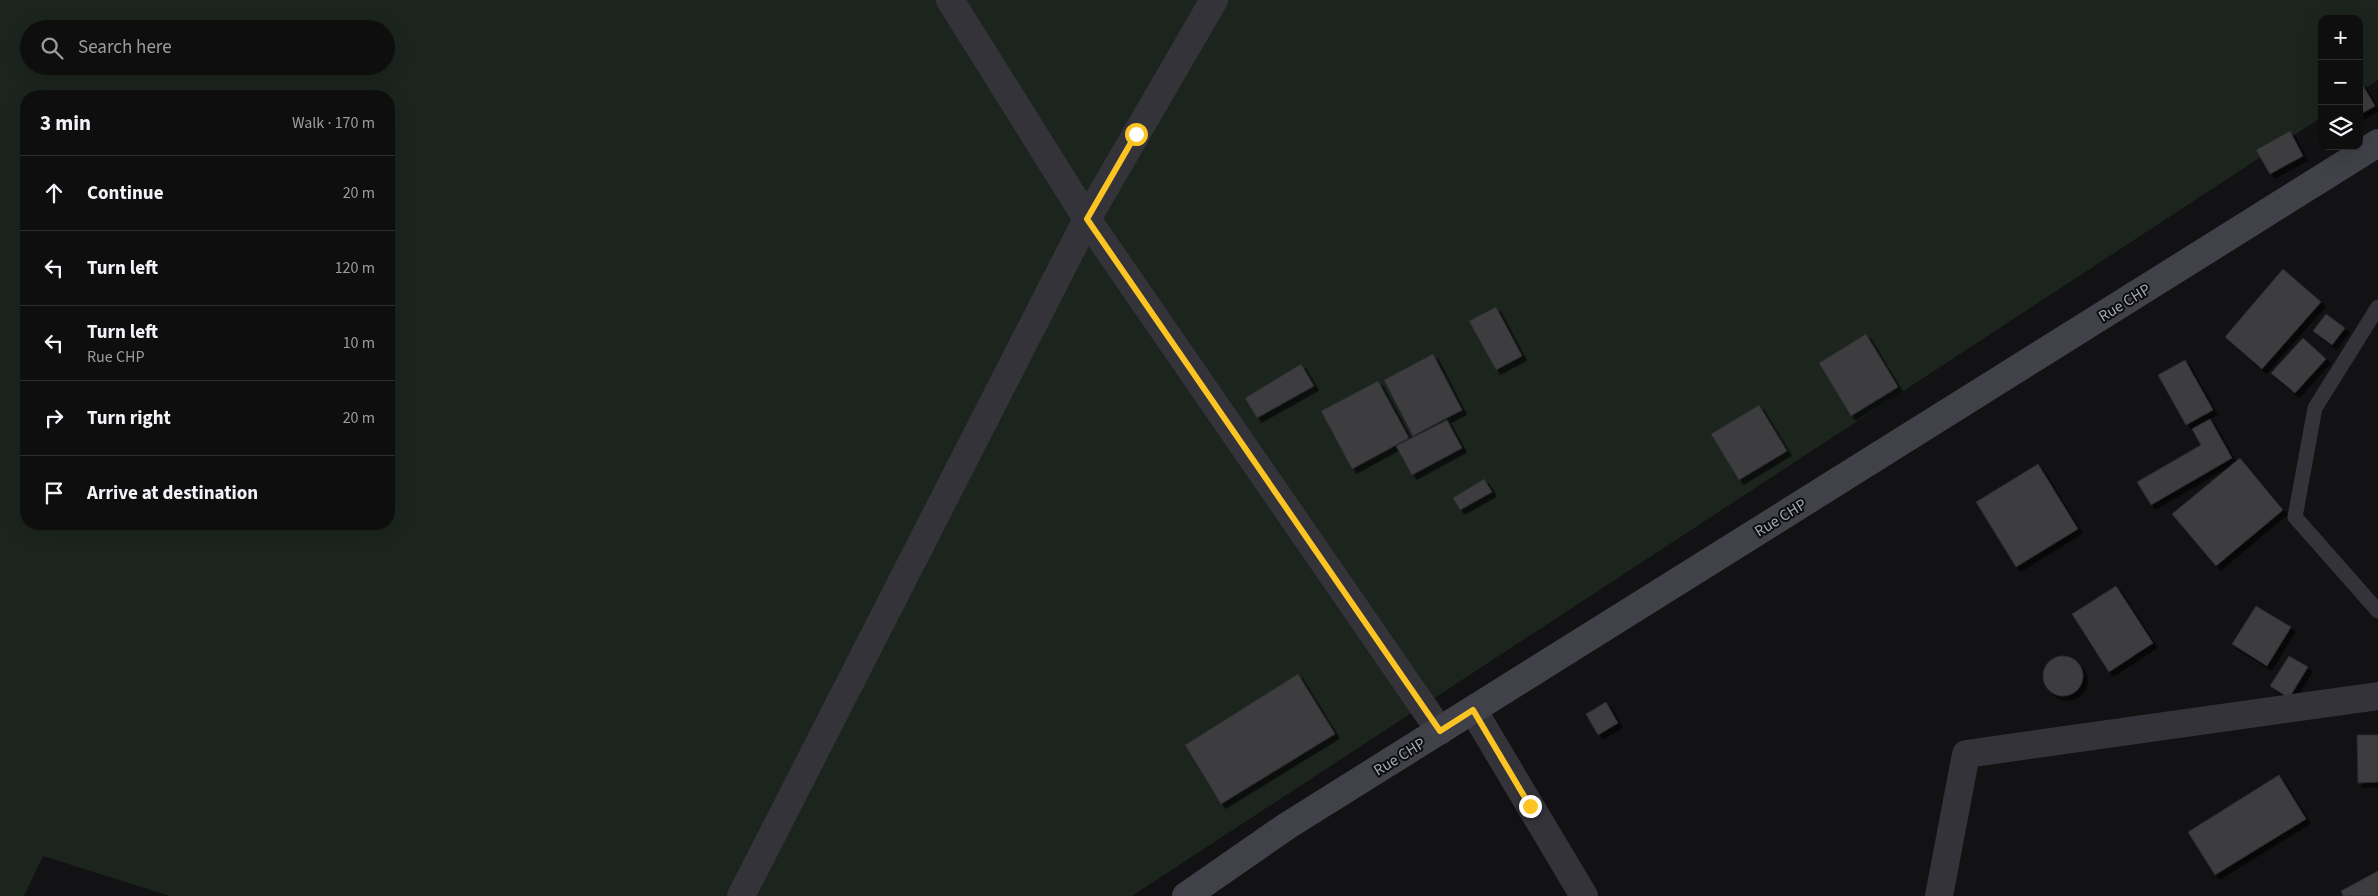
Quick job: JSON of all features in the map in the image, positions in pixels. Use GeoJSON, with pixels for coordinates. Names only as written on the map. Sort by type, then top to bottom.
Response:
{"type":"FeatureCollection","features":[{"type":"Feature","properties":{"kind":"street"},"geometry":{"type":"LineString","coordinates":[[950,0],[1087,219],[1440,731]]}},
{"type":"Feature","properties":{"kind":"street"},"geometry":{"type":"LineString","coordinates":[[741,896],[1087,219],[1214,0]]}},
{"type":"Feature","properties":{"kind":"street","name":"Rue CHP"},"geometry":{"type":"LineString","coordinates":[[1186,896],[1287,826],[2378,143]]}},
{"type":"Feature","properties":{"kind":"street"},"geometry":{"type":"LineString","coordinates":[[1939,896],[1966,754],[2378,696]]}},
{"type":"Feature","properties":{"kind":"street"},"geometry":{"type":"LineString","coordinates":[[1473,710],[1584,896]]}},
{"type":"Feature","properties":{"kind":"lane"},"geometry":{"type":"LineString","coordinates":[[2378,307],[2314,408],[2295,517],[2378,611]]}},
{"type":"Feature","properties":{"kind":"shaded area"},"geometry":{"type":"Polygon","coordinates":[[[0,0],[2378,0],[2378,80],[2363,89],[2363,15],[2318,15],[2318,120],[1132,896],[170,896],[43,856],[24,896],[0,896],[0,0]]]}},
{"type":"Feature","properties":{"kind":"building"},"geometry":{"type":"Polygon","coordinates":[[[2363,85],[2375,106],[2363,113],[2363,85]]]}},
{"type":"Feature","properties":{"kind":"building"},"geometry":{"type":"Polygon","coordinates":[[[2290,131],[2303,156],[2270,174],[2256,150],[2290,131]]]}},
{"type":"Feature","properties":{"kind":"building"},"geometry":{"type":"Polygon","coordinates":[[[2283,269],[2321,302],[2262,369],[2225,337],[2283,269]]]}},
{"type":"Feature","properties":{"kind":"building"},"geometry":{"type":"Polygon","coordinates":[[[1496,307],[1522,356],[1496,370],[1469,321],[1496,307]]]}},
{"type":"Feature","properties":{"kind":"building"},"geometry":{"type":"Polygon","coordinates":[[[2326,314],[2345,328],[2332,345],[2313,331],[2326,314]]]}},
{"type":"Feature","properties":{"kind":"building"},"geometry":{"type":"Polygon","coordinates":[[[1866,334],[1898,387],[1851,416],[1819,363],[1866,334]]]}},
{"type":"Feature","properties":{"kind":"building"},"geometry":{"type":"Polygon","coordinates":[[[2303,338],[2326,359],[2295,393],[2271,373],[2303,338]]]}},
{"type":"Feature","properties":{"kind":"building"},"geometry":{"type":"Polygon","coordinates":[[[1433,354],[1462,410],[1413,436],[1384,380],[1433,354]]]}},
{"type":"Feature","properties":{"kind":"building"},"geometry":{"type":"Polygon","coordinates":[[[2185,360],[2213,410],[2186,425],[2158,375],[2185,360]]]}},
{"type":"Feature","properties":{"kind":"building"},"geometry":{"type":"Polygon","coordinates":[[[1301,364],[1314,386],[1257,418],[1245,398],[1301,364]]]}},
{"type":"Feature","properties":{"kind":"building"},"geometry":{"type":"Polygon","coordinates":[[[1378,381],[1409,438],[1352,469],[1321,411],[1378,381]]]}},
{"type":"Feature","properties":{"kind":"building"},"geometry":{"type":"Polygon","coordinates":[[[1759,405],[1787,451],[1739,480],[1711,434],[1759,405]]]}},
{"type":"Feature","properties":{"kind":"building"},"geometry":{"type":"Polygon","coordinates":[[[2210,419],[2232,458],[2151,505],[2137,482],[2201,445],[2192,429],[2210,419]]]}},
{"type":"Feature","properties":{"kind":"building"},"geometry":{"type":"Polygon","coordinates":[[[1447,420],[1462,448],[1412,475],[1396,446],[1447,420]]]}},
{"type":"Feature","properties":{"kind":"building"},"geometry":{"type":"Polygon","coordinates":[[[2240,458],[2283,510],[2216,566],[2172,514],[2240,458]]]}},
{"type":"Feature","properties":{"kind":"building"},"geometry":{"type":"Polygon","coordinates":[[[2038,464],[2078,529],[2016,567],[1976,502],[2038,464]]]}},
{"type":"Feature","properties":{"kind":"building"},"geometry":{"type":"Polygon","coordinates":[[[1484,479],[1492,492],[1460,510],[1453,498],[1484,479]]]}},
{"type":"Feature","properties":{"kind":"building"},"geometry":{"type":"Polygon","coordinates":[[[2116,586],[2153,643],[2109,672],[2072,614],[2116,586]]]}},
{"type":"Feature","properties":{"kind":"building"},"geometry":{"type":"Polygon","coordinates":[[[2256,606],[2291,627],[2267,666],[2232,644],[2256,606]]]}},
{"type":"Feature","properties":{"kind":"building"},"geometry":{"type":"Polygon","coordinates":[[[2063,656],[2077,662],[2083,676],[2077,690],[2063,696],[2049,690],[2043,676],[2049,662],[2063,656]]]}},
{"type":"Feature","properties":{"kind":"building"},"geometry":{"type":"Polygon","coordinates":[[[2289,656],[2308,667],[2289,698],[2270,686],[2289,656]]]}},
{"type":"Feature","properties":{"kind":"building"},"geometry":{"type":"Polygon","coordinates":[[[1298,674],[1335,734],[1221,804],[1185,745],[1298,674]]]}},
{"type":"Feature","properties":{"kind":"building"},"geometry":{"type":"Polygon","coordinates":[[[1606,702],[1618,723],[1598,735],[1586,714],[1606,702]]]}},
{"type":"Feature","properties":{"kind":"building"},"geometry":{"type":"Polygon","coordinates":[[[2357,735],[2378,735],[2378,782],[2358,783],[2357,735]]]}},
{"type":"Feature","properties":{"kind":"building"},"geometry":{"type":"Polygon","coordinates":[[[2279,775],[2306,819],[2215,875],[2188,832],[2279,775]]]}},
{"type":"Feature","properties":{"kind":"building"},"geometry":{"type":"Polygon","coordinates":[[[2378,871],[2378,896],[2343,896],[2341,891],[2378,871]]]}},
{"type":"Feature","properties":{"kind":"route"},"geometry":{"type":"LineString","coordinates":[[1136,134],[1087,219],[1440,731],[1473,710],[1530,806]]}}]}
